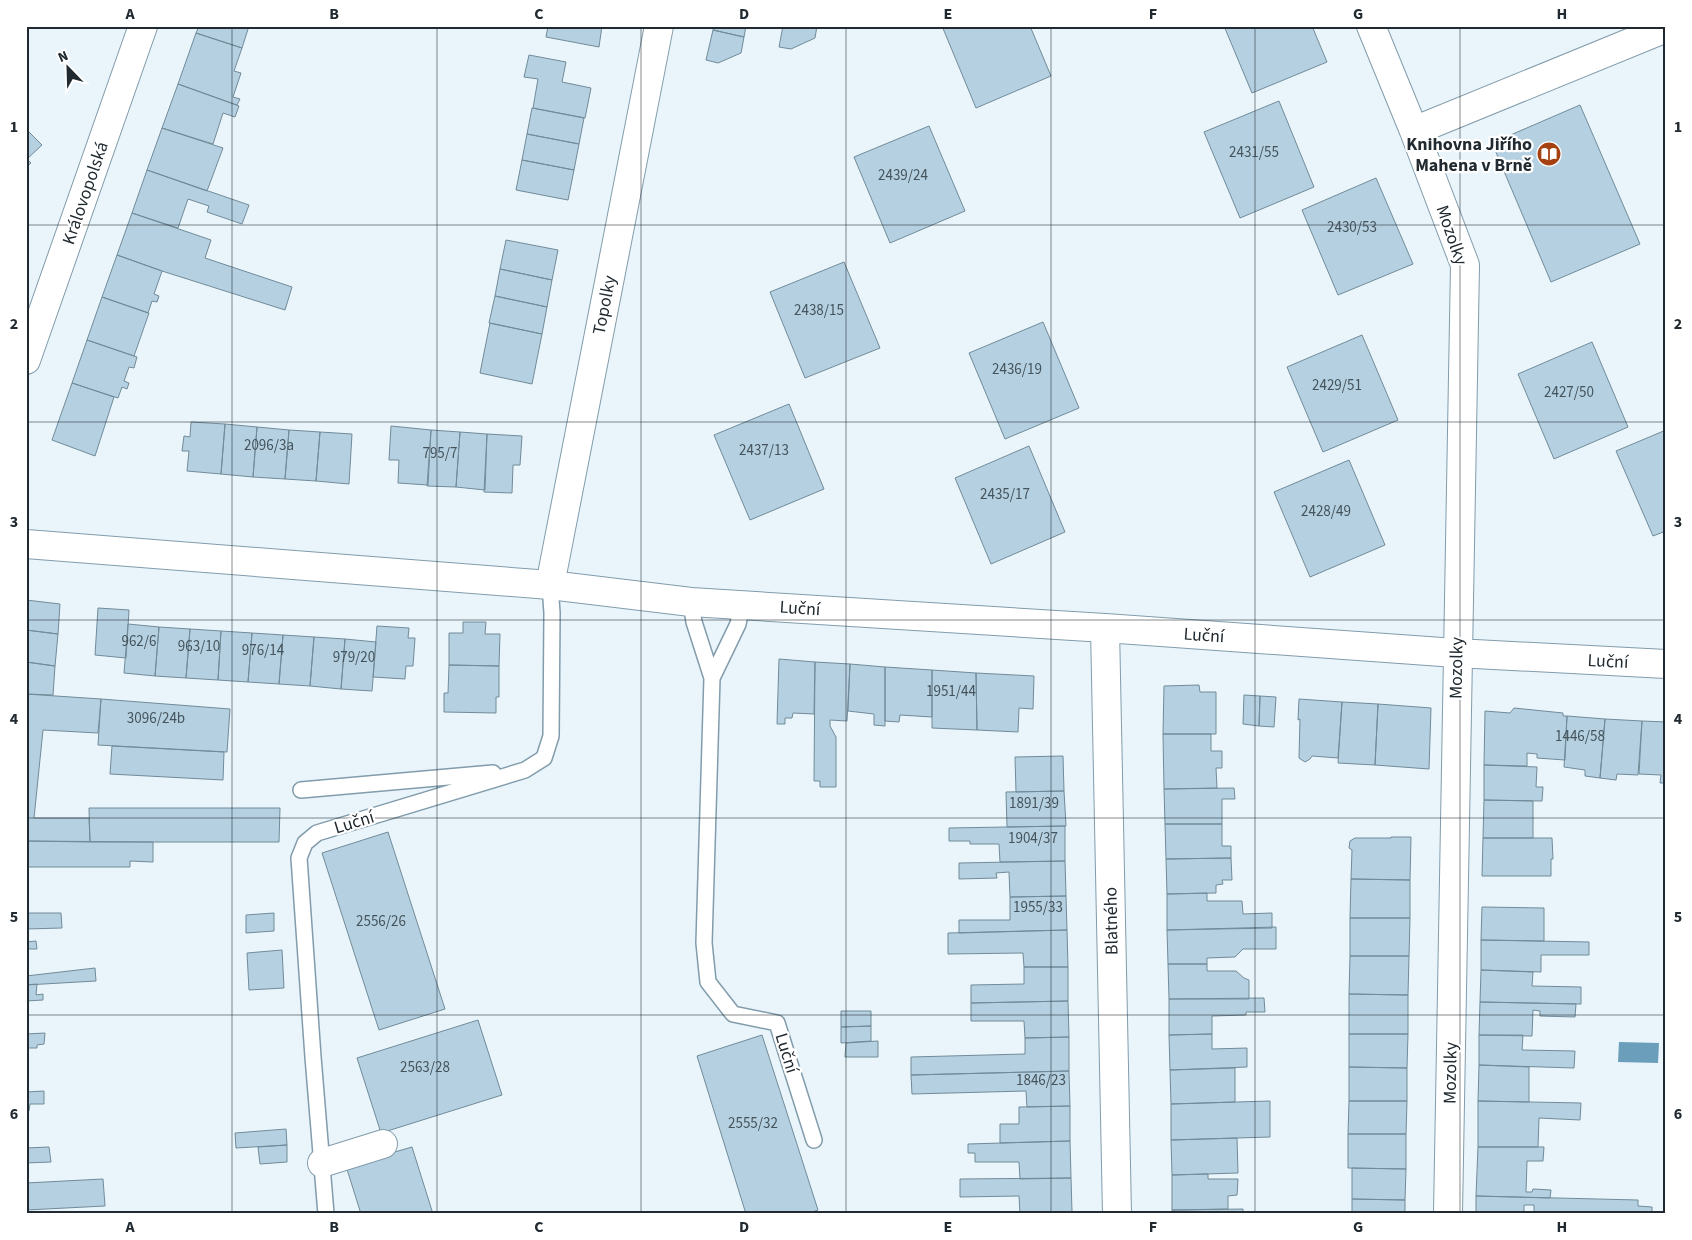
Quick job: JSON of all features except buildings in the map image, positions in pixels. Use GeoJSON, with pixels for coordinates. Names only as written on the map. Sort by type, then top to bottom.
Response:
{"type":"FeatureCollection","features":[{"type":"Feature","properties":{"kind":"street","name":"Královopolská"},"geometry":{"type":"LineString","coordinates":[[26,360],[143,26]]}},
{"type":"Feature","properties":{"kind":"street","name":"Topolky"},"geometry":{"type":"LineString","coordinates":[[550,584],[658,26]]}},
{"type":"Feature","properties":{"kind":"street","name":"Mozolky"},"geometry":{"type":"LineString","coordinates":[[1371,26],[1414,131],[1464,265],[1448,1214]]}},
{"type":"Feature","properties":{"kind":"street"},"geometry":{"type":"LineString","coordinates":[[1414,131],[1666,28]]}},
{"type":"Feature","properties":{"kind":"street","name":"Luční"},"geometry":{"type":"LineString","coordinates":[[26,544],[550,584],[690,602],[1106,628],[1456,653],[1666,664]]}},
{"type":"Feature","properties":{"kind":"street","name":"Blatného"},"geometry":{"type":"LineString","coordinates":[[1106,628],[1117,1214]]}},
{"type":"Feature","properties":{"kind":"street"},"geometry":{"type":"LineString","coordinates":[[322,1163],[383,1144]]}},
{"type":"Feature","properties":{"kind":"lane","name":"Luční"},"geometry":{"type":"LineString","coordinates":[[326,1214],[312,1057],[299,858],[305,843],[317,833],[525,770],[544,758],[551,736],[552,613],[550,584]]}},
{"type":"Feature","properties":{"kind":"lane","name":"Luční"},"geometry":{"type":"LineString","coordinates":[[690,602],[694,622],[712,678],[704,943],[708,982],[734,1014],[777,1023],[814,1140]]}},
{"type":"Feature","properties":{"kind":"lane","name":"Luční"},"geometry":{"type":"LineString","coordinates":[[712,678],[738,624],[742,604]]}},
{"type":"Feature","properties":{"kind":"lane"},"geometry":{"type":"LineString","coordinates":[[301,790],[525,770]]}},
{"type":"Feature","properties":{"kind":"water"},"geometry":{"type":"Polygon","coordinates":[[[1619,1042],[1659,1043],[1658,1063],[1618,1062],[1619,1042]]]}},
{"type":"Feature","properties":{"kind":"place","name":"Knihovna Jiřího Mahena v Brně"},"geometry":{"type":"Point","coordinates":[1549,154]}}]}
